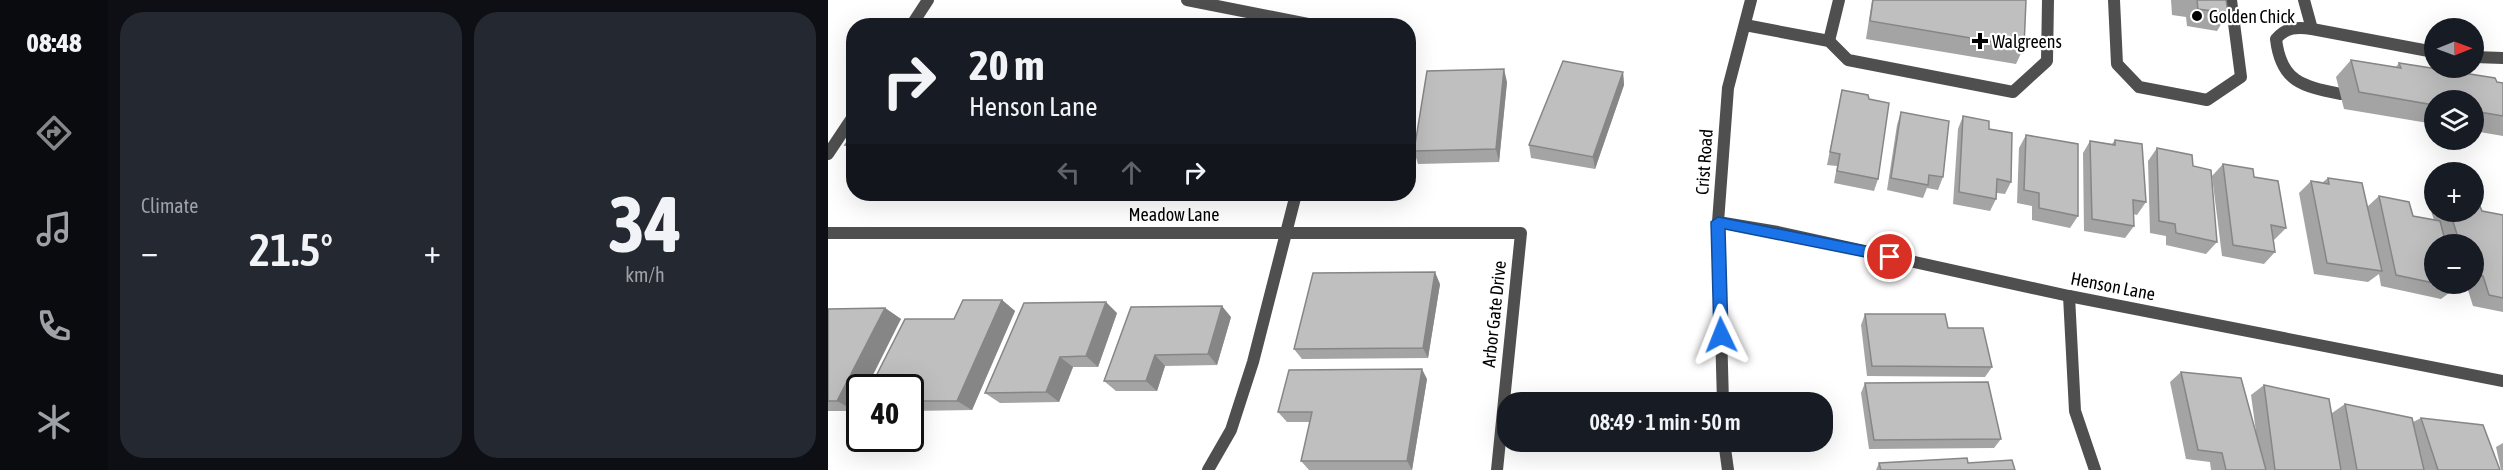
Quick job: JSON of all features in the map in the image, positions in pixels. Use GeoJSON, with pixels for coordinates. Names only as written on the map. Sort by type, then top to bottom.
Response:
{"type":"FeatureCollection","features":[{"type":"Feature","properties":{"kind":"street"},"geometry":{"type":"LineString","coordinates":[[916,18],[928,0]]}},
{"type":"Feature","properties":{"kind":"street"},"geometry":{"type":"LineString","coordinates":[[1187,0],[1278,18]]}},
{"type":"Feature","properties":{"kind":"street","name":"Crist Road"},"geometry":{"type":"LineString","coordinates":[[1723,392],[1718,222],[1728,88],[1751,0]]}},
{"type":"Feature","properties":{"kind":"street"},"geometry":{"type":"LineString","coordinates":[[1829,41],[1839,0]]}},
{"type":"Feature","properties":{"kind":"street"},"geometry":{"type":"LineString","coordinates":[[1745,26],[1829,41],[1848,60],[2013,92],[2047,61],[2048,0]]}},
{"type":"Feature","properties":{"kind":"street"},"geometry":{"type":"LineString","coordinates":[[2114,0],[2117,64],[2139,87],[2207,99],[2241,77],[2231,0]]}},
{"type":"Feature","properties":{"kind":"street"},"geometry":{"type":"LineString","coordinates":[[2304,0],[2312,29]]}},
{"type":"Feature","properties":{"kind":"street"},"geometry":{"type":"LineString","coordinates":[[2340,94],[2314,89],[2291,78],[2280,65],[2276,39],[2282,31],[2294,26],[2424,50]]}},
{"type":"Feature","properties":{"kind":"street"},"geometry":{"type":"LineString","coordinates":[[2484,57],[2503,58]]}},
{"type":"Feature","properties":{"kind":"street"},"geometry":{"type":"LineString","coordinates":[[828,154],[846,127]]}},
{"type":"Feature","properties":{"kind":"street"},"geometry":{"type":"LineString","coordinates":[[1208,470],[1231,430],[1253,362],[1294,201]]}},
{"type":"Feature","properties":{"kind":"street","name":"Henson Lane"},"geometry":{"type":"LineString","coordinates":[[1718,222],[1778,232],[2069,296],[2503,381]]}},
{"type":"Feature","properties":{"kind":"street","name":"Meadow Lane"},"geometry":{"type":"LineString","coordinates":[[828,233],[1285,231],[1521,233]]}},
{"type":"Feature","properties":{"kind":"street","name":"Arbor Gate Drive"},"geometry":{"type":"LineString","coordinates":[[1497,470],[1521,233]]}},
{"type":"Feature","properties":{"kind":"street"},"geometry":{"type":"LineString","coordinates":[[2069,296],[2075,411],[2095,470]]}},
{"type":"Feature","properties":{"kind":"street"},"geometry":{"type":"LineString","coordinates":[[1726,452],[1728,470]]}},
{"type":"Feature","properties":{"kind":"building","name":"Walgreens"},"geometry":{"type":"Polygon","coordinates":[[[1873,0],[2026,0],[2024,47],[1870,21],[1873,0]]]}},
{"type":"Feature","properties":{"kind":"building"},"geometry":{"type":"Polygon","coordinates":[[[2197,0],[2226,0],[2228,13],[2198,9],[2197,0]]]}},
{"type":"Feature","properties":{"kind":"building"},"geometry":{"type":"Polygon","coordinates":[[[2351,60],[2401,68],[2399,63],[2424,67],[2424,78],[2495,78],[2497,82],[2503,83],[2503,116],[2484,113],[2484,90],[2424,90],[2424,103],[2359,92],[2351,60]]]}},
{"type":"Feature","properties":{"kind":"building"},"geometry":{"type":"Polygon","coordinates":[[[1563,61],[1623,72],[1593,157],[1529,145],[1563,61]]]}},
{"type":"Feature","properties":{"kind":"building"},"geometry":{"type":"Polygon","coordinates":[[[1504,69],[1496,149],[1416,151],[1427,71],[1504,69]]]}},
{"type":"Feature","properties":{"kind":"building"},"geometry":{"type":"Polygon","coordinates":[[[1842,90],[1868,95],[1869,99],[1889,103],[1878,179],[1837,171],[1840,154],[1830,152],[1842,90]]]}},
{"type":"Feature","properties":{"kind":"building"},"geometry":{"type":"Polygon","coordinates":[[[1901,112],[1949,121],[1943,177],[1929,175],[1928,185],[1891,178],[1901,112]]]}},
{"type":"Feature","properties":{"kind":"building"},"geometry":{"type":"Polygon","coordinates":[[[1963,116],[1989,121],[1989,129],[2012,133],[2011,182],[1997,179],[1996,199],[1959,192],[1963,116]]]}},
{"type":"Feature","properties":{"kind":"building"},"geometry":{"type":"Polygon","coordinates":[[[2026,135],[2078,144],[2078,216],[2039,208],[2039,193],[2024,190],[2026,135]]]}},
{"type":"Feature","properties":{"kind":"building"},"geometry":{"type":"Polygon","coordinates":[[[2115,140],[2142,144],[2146,202],[2133,200],[2134,226],[2092,219],[2090,141],[2115,145],[2115,140]]]}},
{"type":"Feature","properties":{"kind":"building"},"geometry":{"type":"Polygon","coordinates":[[[2157,148],[2192,155],[2193,166],[2211,170],[2217,242],[2176,233],[2175,224],[2159,221],[2157,148]]]}},
{"type":"Feature","properties":{"kind":"building"},"geometry":{"type":"Polygon","coordinates":[[[2223,164],[2253,169],[2254,177],[2278,181],[2286,228],[2271,225],[2275,252],[2233,245],[2223,164]]]}},
{"type":"Feature","properties":{"kind":"building"},"geometry":{"type":"Polygon","coordinates":[[[2328,178],[2362,183],[2382,271],[2327,263],[2311,181],[2329,184],[2328,178]]]}},
{"type":"Feature","properties":{"kind":"building"},"geometry":{"type":"Polygon","coordinates":[[[2379,196],[2409,202],[2413,216],[2424,218],[2424,222],[2440,222],[2443,234],[2424,234],[2424,281],[2396,275],[2379,196]]]}},
{"type":"Feature","properties":{"kind":"building"},"geometry":{"type":"Polygon","coordinates":[[[2484,211],[2503,215],[2503,298],[2489,295],[2484,279],[2484,234],[2457,234],[2453,222],[2484,222],[2484,211]]]}},
{"type":"Feature","properties":{"kind":"building"},"geometry":{"type":"Polygon","coordinates":[[[1435,272],[1423,348],[1294,349],[1313,273],[1435,272]]]}},
{"type":"Feature","properties":{"kind":"building"},"geometry":{"type":"Polygon","coordinates":[[[963,300],[1002,300],[957,401],[924,401],[924,374],[877,374],[905,319],[954,319],[963,300]]]}},
{"type":"Feature","properties":{"kind":"building"},"geometry":{"type":"Polygon","coordinates":[[[1106,302],[1086,356],[1060,357],[1046,392],[985,393],[1024,303],[1106,302]]]}},
{"type":"Feature","properties":{"kind":"building"},"geometry":{"type":"Polygon","coordinates":[[[1222,306],[1208,354],[1155,355],[1146,381],[1104,381],[1131,307],[1222,306]]]}},
{"type":"Feature","properties":{"kind":"building"},"geometry":{"type":"Polygon","coordinates":[[[885,308],[851,374],[846,374],[846,384],[837,401],[828,401],[828,309],[885,308]]]}},
{"type":"Feature","properties":{"kind":"building"},"geometry":{"type":"Polygon","coordinates":[[[1865,314],[1945,314],[1948,328],[1983,328],[1992,367],[1872,366],[1865,314]]]}},
{"type":"Feature","properties":{"kind":"building"},"geometry":{"type":"Polygon","coordinates":[[[1422,369],[1407,461],[1301,461],[1312,412],[1278,412],[1289,370],[1422,369]]]}},
{"type":"Feature","properties":{"kind":"building"},"geometry":{"type":"Polygon","coordinates":[[[2181,372],[2241,378],[2266,470],[2226,470],[2222,453],[2198,450],[2181,372]]]}},
{"type":"Feature","properties":{"kind":"building"},"geometry":{"type":"Polygon","coordinates":[[[1988,382],[2001,439],[1874,440],[1865,383],[1988,382]]]}},
{"type":"Feature","properties":{"kind":"building"},"geometry":{"type":"Polygon","coordinates":[[[2264,385],[2329,399],[2341,470],[2275,470],[2264,385]]]}},
{"type":"Feature","properties":{"kind":"building"},"geometry":{"type":"Polygon","coordinates":[[[2345,404],[2412,418],[2424,470],[2357,470],[2345,404]]]}},
{"type":"Feature","properties":{"kind":"building"},"geometry":{"type":"Polygon","coordinates":[[[2421,418],[2483,425],[2500,470],[2438,470],[2421,418]]]}},
{"type":"Feature","properties":{"kind":"building"},"geometry":{"type":"Polygon","coordinates":[[[1967,458],[1968,463],[2012,460],[2015,470],[1881,470],[1879,463],[1967,458]]]}},
{"type":"Feature","properties":{"kind":"place","name":"Golden Chick"},"geometry":{"type":"Point","coordinates":[2197,16]}},
{"type":"Feature","properties":{"kind":"place","name":"Walgreens"},"geometry":{"type":"Point","coordinates":[1980,41]}},
{"type":"Feature","properties":{"kind":"route"},"geometry":{"type":"LineString","coordinates":[[1721,335],[1718,222],[1778,232],[1890,257]]}}]}
